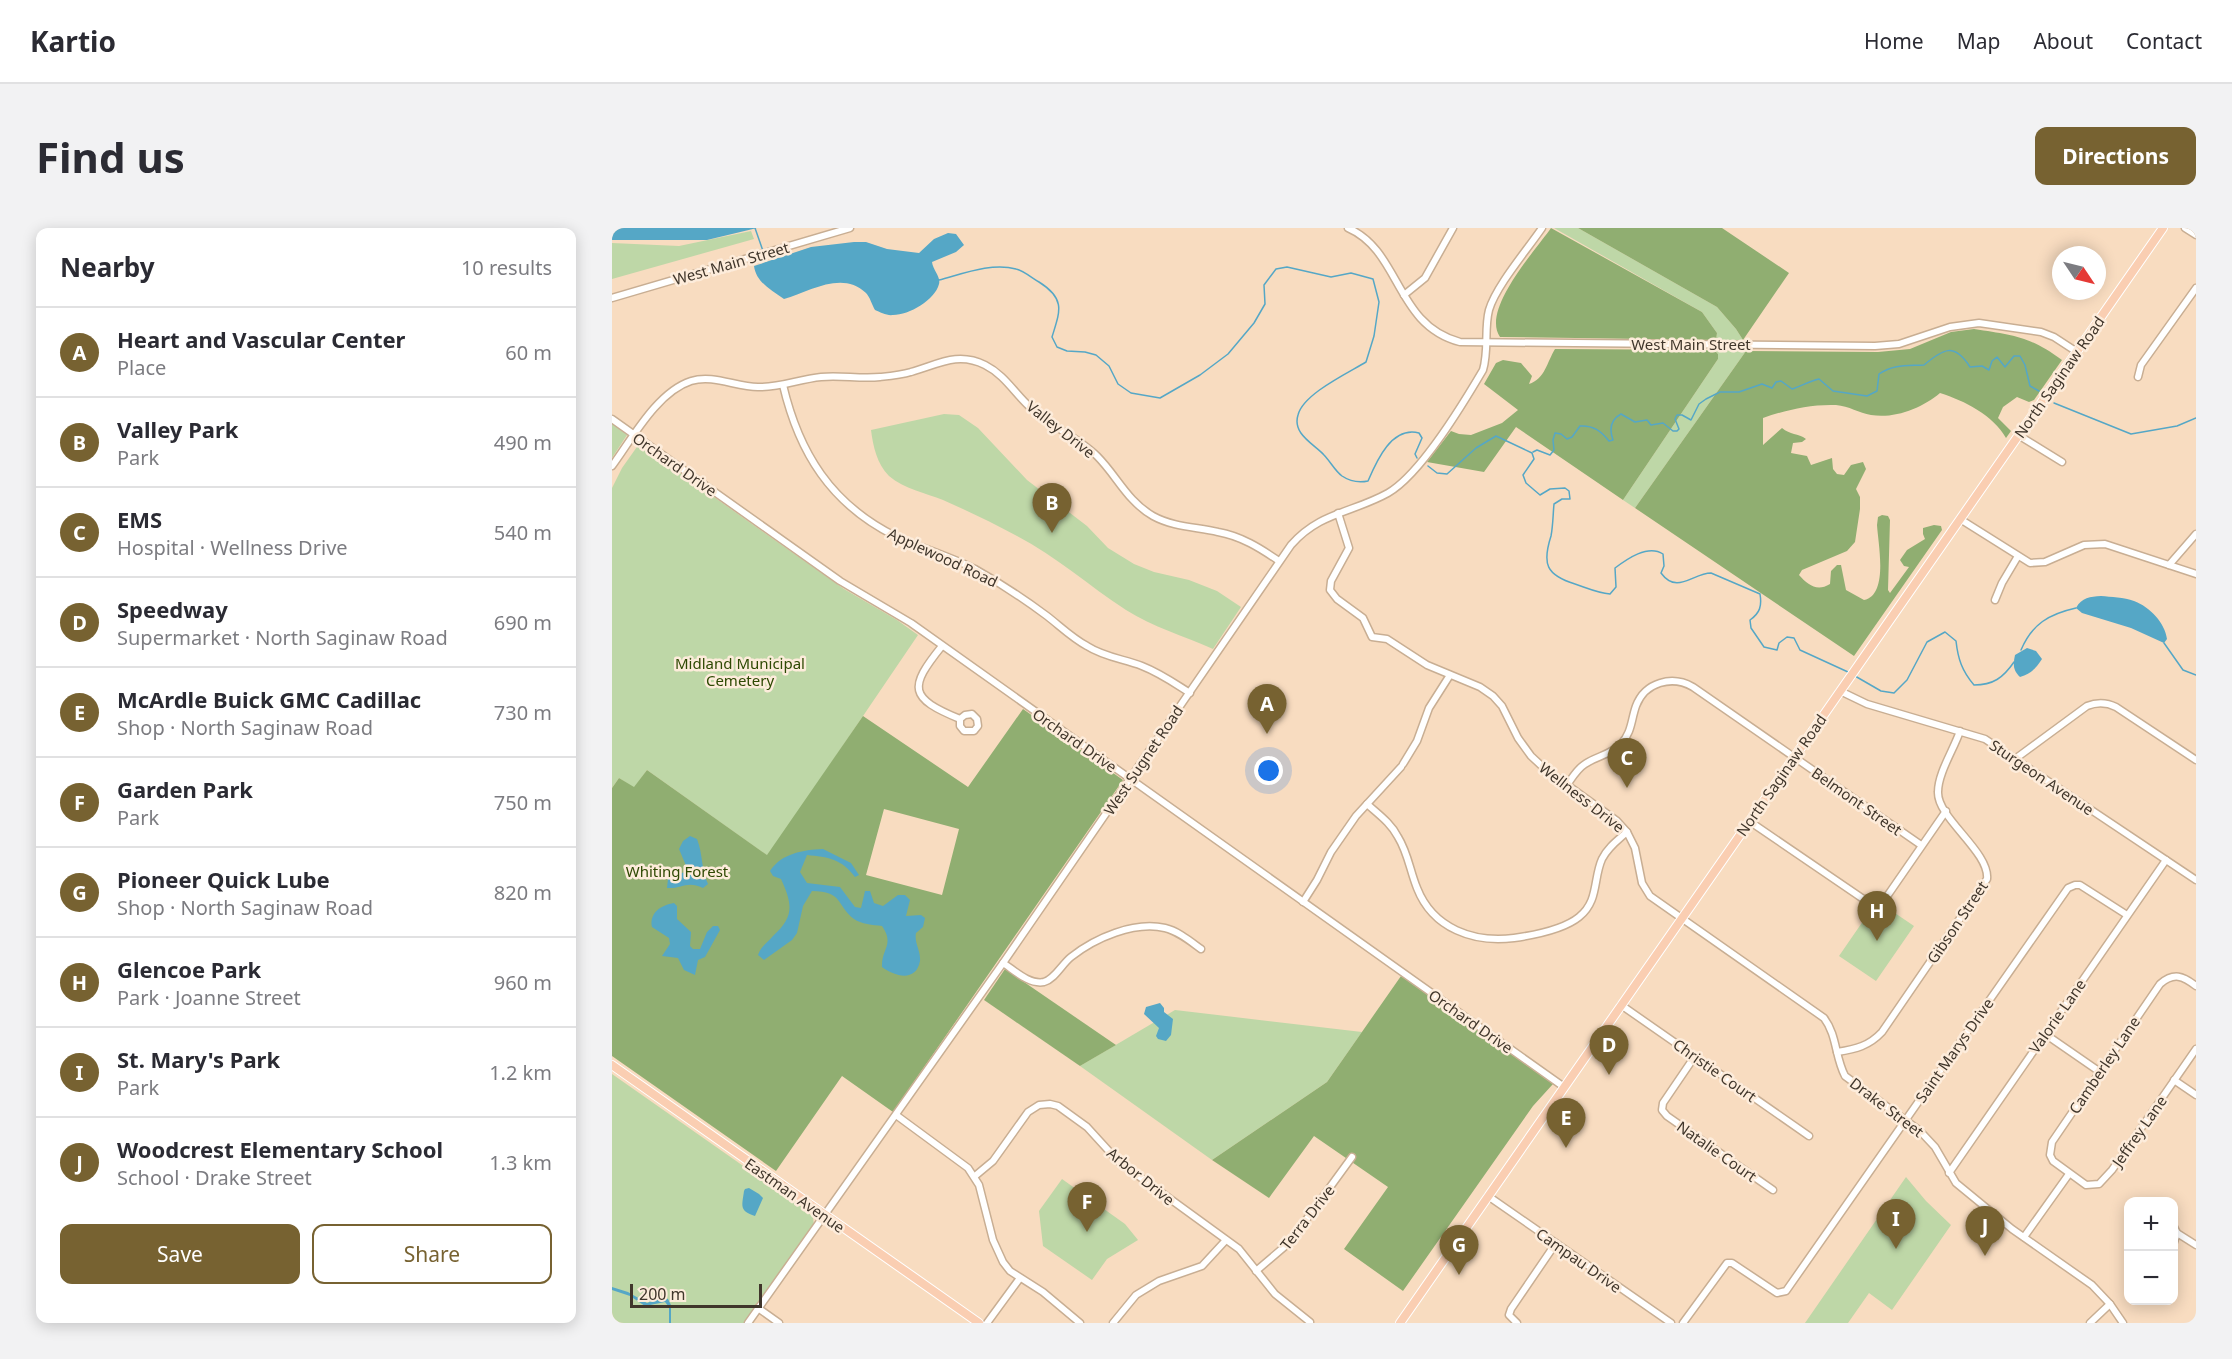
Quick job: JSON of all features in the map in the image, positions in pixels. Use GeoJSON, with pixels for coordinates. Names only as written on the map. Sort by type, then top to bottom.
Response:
{"type":"FeatureCollection","features":[{"type":"Feature","properties":{"kind":"main road","name":"North Saginaw Road"},"geometry":{"type":"LineString","coordinates":[[1400,1323],[2163,228]]}},
{"type":"Feature","properties":{"kind":"main road","name":"Eastman Avenue"},"geometry":{"type":"LineString","coordinates":[[612,1065],[980,1323]]}},
{"type":"Feature","properties":{"kind":"street","name":"West Main Street"},"geometry":{"type":"LineString","coordinates":[[612,298],[850,228]]}},
{"type":"Feature","properties":{"kind":"street","name":"West Main Street"},"geometry":{"type":"LineString","coordinates":[[1348,228],[1361,231],[1419,318],[1439,334],[1460,342],[1875,346],[1899,344],[1950,327],[1978,323],[2041,332],[2054,337],[2077,352]]}},
{"type":"Feature","properties":{"kind":"street"},"geometry":{"type":"LineString","coordinates":[[1404,296],[1425,279],[1453,228]]}},
{"type":"Feature","properties":{"kind":"street","name":"West Sugnet Road"},"geometry":{"type":"LineString","coordinates":[[748,1323],[1131,780],[1279,561],[1308,528],[1322,519],[1388,493],[1416,469],[1483,370],[1489,310],[1495,296],[1542,228]]}},
{"type":"Feature","properties":{"kind":"street"},"geometry":{"type":"LineString","coordinates":[[2185,228],[2196,235]]}},
{"type":"Feature","properties":{"kind":"street"},"geometry":{"type":"LineString","coordinates":[[2139,377],[2141,366],[2196,288]]}},
{"type":"Feature","properties":{"kind":"street","name":"Valley Drive"},"geometry":{"type":"LineString","coordinates":[[612,466],[663,398],[691,381],[711,379],[755,387],[783,385],[819,377],[893,376],[953,359],[983,364],[1004,378],[1031,409],[1090,450],[1104,464],[1128,496],[1144,510],[1172,524],[1233,535],[1258,546],[1279,561]]}},
{"type":"Feature","properties":{"kind":"street","name":"Applewood Road"},"geometry":{"type":"LineString","coordinates":[[783,385],[792,421],[806,454],[828,485],[865,519],[898,537],[939,553],[984,575],[1032,604],[1095,651],[1157,672],[1190,693]]}},
{"type":"Feature","properties":{"kind":"street","name":"Orchard Drive"},"geometry":{"type":"LineString","coordinates":[[612,419],[840,581],[901,617],[1564,1087]]}},
{"type":"Feature","properties":{"kind":"street"},"geometry":{"type":"LineString","coordinates":[[2018,435],[2062,462]]}},
{"type":"Feature","properties":{"kind":"street","name":"Wellness Drive"},"geometry":{"type":"LineString","coordinates":[[1338,513],[1349,548],[1333,576],[1330,590],[1337,599],[1363,618],[1372,637],[1387,639],[1427,665],[1480,687],[1493,696],[1502,706],[1526,750],[1540,765],[1617,821],[1627,832],[1635,848],[1640,879],[1645,890],[1655,901],[1681,919]]}},
{"type":"Feature","properties":{"kind":"street"},"geometry":{"type":"LineString","coordinates":[[1960,519],[2018,556],[2035,564],[2046,562],[2084,545],[2105,544],[2196,574]]}},
{"type":"Feature","properties":{"kind":"street"},"geometry":{"type":"LineString","coordinates":[[2169,565],[2196,534]]}},
{"type":"Feature","properties":{"kind":"street"},"geometry":{"type":"LineString","coordinates":[[1995,600],[2018,556]]}},
{"type":"Feature","properties":{"kind":"street"},"geometry":{"type":"LineString","coordinates":[[942,646],[920,676],[921,695],[926,701],[960,719]]}},
{"type":"Feature","properties":{"kind":"street"},"geometry":{"type":"LineString","coordinates":[[1303,902],[1331,852],[1366,804],[1402,766],[1417,741],[1429,708],[1450,675]]}},
{"type":"Feature","properties":{"kind":"street","name":"Belmont Street"},"geometry":{"type":"LineString","coordinates":[[1567,785],[1583,765],[1620,746],[1630,730],[1642,695],[1652,686],[1676,680],[1694,687],[1921,846]]}},
{"type":"Feature","properties":{"kind":"street","name":"Sturgeon Avenue"},"geometry":{"type":"LineString","coordinates":[[1840,691],[1867,704],[1985,739],[2196,880]]}},
{"type":"Feature","properties":{"kind":"street"},"geometry":{"type":"LineString","coordinates":[[2016,759],[2086,706],[2108,703],[2196,760]]}},
{"type":"Feature","properties":{"kind":"street","name":"Gibson Street"},"geometry":{"type":"LineString","coordinates":[[1837,1052],[1859,1048],[1872,1042],[1882,1032],[1984,885],[1988,872],[1986,866],[1946,811],[1938,789],[1960,731]]}},
{"type":"Feature","properties":{"kind":"street"},"geometry":{"type":"LineString","coordinates":[[1366,804],[1384,819],[1399,838],[1420,896],[1428,909],[1450,928],[1479,939],[1517,938],[1565,925],[1576,919],[1593,899],[1600,864],[1605,853],[1627,832]]}},
{"type":"Feature","properties":{"kind":"street"},"geometry":{"type":"LineString","coordinates":[[1749,821],[1875,906],[1881,905],[1946,811]]}},
{"type":"Feature","properties":{"kind":"street","name":"Valorie Lane"},"geometry":{"type":"LineString","coordinates":[[1949,1173],[2166,860]]}},
{"type":"Feature","properties":{"kind":"street","name":"Saint Marys Drive"},"geometry":{"type":"LineString","coordinates":[[1683,1323],[1726,1263],[1732,1263],[1777,1293],[1782,1294],[1790,1287],[2068,888],[2080,885],[2127,915]]}},
{"type":"Feature","properties":{"kind":"street","name":"Drake Street"},"geometry":{"type":"LineString","coordinates":[[1681,919],[1824,1018],[1832,1031],[1845,1076],[1929,1138],[1949,1173],[1962,1188],[2024,1237],[2092,1285],[2110,1304],[2123,1323]]}},
{"type":"Feature","properties":{"kind":"street"},"geometry":{"type":"LineString","coordinates":[[1003,963],[1033,981],[1044,982],[1071,957],[1101,938],[1153,927],[1167,928],[1201,949]]}},
{"type":"Feature","properties":{"kind":"street","name":"Camberley Lane"},"geometry":{"type":"LineString","coordinates":[[2069,1174],[2053,1161],[2050,1155],[2052,1142],[2160,984],[2165,979],[2177,976],[2194,984]]}},
{"type":"Feature","properties":{"kind":"street","name":"Christie Court"},"geometry":{"type":"LineString","coordinates":[[1621,1005],[1809,1136]]}},
{"type":"Feature","properties":{"kind":"street"},"geometry":{"type":"LineString","coordinates":[[2045,1034],[2100,1072]]}},
{"type":"Feature","properties":{"kind":"street","name":"Jeffrey Lane"},"geometry":{"type":"LineString","coordinates":[[2069,1174],[2086,1185],[2094,1186],[2106,1179],[2196,1049]]}},
{"type":"Feature","properties":{"kind":"street","name":"Natalie Court"},"geometry":{"type":"LineString","coordinates":[[1695,1056],[1663,1103],[1662,1110],[1667,1116],[1773,1190]]}},
{"type":"Feature","properties":{"kind":"street"},"geometry":{"type":"LineString","coordinates":[[2174,1080],[2196,1095]]}},
{"type":"Feature","properties":{"kind":"street","name":"Arbor Drive"},"geometry":{"type":"LineString","coordinates":[[975,1176],[993,1161],[1028,1112],[1039,1105],[1059,1106],[1087,1126],[1118,1161],[1239,1249],[1280,1299],[1310,1323]]}},
{"type":"Feature","properties":{"kind":"street"},"geometry":{"type":"LineString","coordinates":[[896,1115],[959,1160],[975,1176],[998,1252],[1010,1270],[1043,1292],[1080,1323]]}},
{"type":"Feature","properties":{"kind":"street","name":"Terra Drive"},"geometry":{"type":"LineString","coordinates":[[1256,1271],[1279,1254],[1295,1236],[1352,1157]]}},
{"type":"Feature","properties":{"kind":"street"},"geometry":{"type":"LineString","coordinates":[[2024,1237],[2069,1174]]}},
{"type":"Feature","properties":{"kind":"street","name":"Campau Drive"},"geometry":{"type":"LineString","coordinates":[[1488,1196],[1671,1323]]}},
{"type":"Feature","properties":{"kind":"street"},"geometry":{"type":"LineString","coordinates":[[2178,1232],[2196,1245]]}},
{"type":"Feature","properties":{"kind":"street"},"geometry":{"type":"LineString","coordinates":[[1113,1323],[1136,1295],[1159,1281],[1202,1266],[1226,1240]]}},
{"type":"Feature","properties":{"kind":"street"},"geometry":{"type":"LineString","coordinates":[[1517,1323],[1509,1315],[1511,1309],[1556,1243]]}},
{"type":"Feature","properties":{"kind":"street"},"geometry":{"type":"LineString","coordinates":[[987,1323],[1020,1278]]}},
{"type":"Feature","properties":{"kind":"street"},"geometry":{"type":"LineString","coordinates":[[2090,1323],[2110,1304]]}},
{"type":"Feature","properties":{"kind":"street"},"geometry":{"type":"LineString","coordinates":[[758,1308],[779,1323]]}},
{"type":"Feature","properties":{"kind":"green space"},"geometry":{"type":"Polygon","coordinates":[[[1551,228],[1702,312],[1717,333],[1716,340],[1500,337],[1496,326],[1504,297],[1512,281],[1551,228]]]}},
{"type":"Feature","properties":{"kind":"green space"},"geometry":{"type":"Polygon","coordinates":[[[1554,228],[1578,228],[1717,307],[1743,340],[1716,340],[1717,333],[1702,312],[1554,228]]]}},
{"type":"Feature","properties":{"kind":"green space"},"geometry":{"type":"Polygon","coordinates":[[[1578,228],[1722,228],[1789,273],[1743,340],[1717,307],[1578,228]]]}},
{"type":"Feature","properties":{"kind":"green space"},"geometry":{"type":"Polygon","coordinates":[[[751,231],[754,239],[612,279],[612,243],[679,246],[751,231]]]}},
{"type":"Feature","properties":{"kind":"green space"},"geometry":{"type":"Polygon","coordinates":[[[1974,329],[2030,341],[2062,360],[2034,400],[2029,402],[2017,397],[2003,407],[1998,418],[2011,431],[2006,438],[1994,422],[1978,410],[1940,393],[1917,408],[1899,414],[1880,416],[1841,406],[1817,405],[1763,418],[1763,445],[1782,428],[1806,439],[1793,443],[1791,453],[1807,456],[1811,465],[1832,458],[1833,469],[1837,474],[1844,475],[1851,465],[1863,462],[1866,469],[1856,489],[1860,497],[1860,509],[1855,542],[1847,551],[1802,570],[1799,575],[1809,584],[1821,587],[1830,584],[1831,571],[1837,565],[1841,565],[1846,590],[1864,600],[1872,596],[1877,589],[1879,579],[1880,555],[1877,525],[1878,517],[1882,515],[1888,516],[1890,520],[1888,590],[1890,593],[1909,567],[1904,566],[1900,560],[1907,550],[1925,539],[1923,528],[1941,526],[1942,530],[1854,656],[1635,508],[1746,351],[1878,352],[1910,349],[1951,332],[1974,329]]]}},
{"type":"Feature","properties":{"kind":"green space"},"geometry":{"type":"Polygon","coordinates":[[[1555,349],[1714,350],[1718,354],[1718,359],[1623,500],[1516,427],[1484,472],[1427,462],[1451,431],[1471,435],[1502,423],[1518,410],[1484,384],[1496,363],[1503,360],[1521,363],[1532,376],[1529,384],[1542,374],[1555,349]]]}},
{"type":"Feature","properties":{"kind":"green space"},"geometry":{"type":"Polygon","coordinates":[[[1714,350],[1746,351],[1635,508],[1623,500],[1718,359],[1718,354],[1714,350]]]}},
{"type":"Feature","properties":{"kind":"green space"},"geometry":{"type":"Polygon","coordinates":[[[944,414],[959,415],[978,428],[1027,480],[1087,526],[1108,548],[1134,564],[1154,572],[1189,580],[1217,591],[1241,607],[1213,649],[1136,616],[1017,536],[952,504],[908,487],[889,476],[876,455],[871,430],[944,414]]]}},
{"type":"Feature","properties":{"kind":"green space"},"geometry":{"type":"Polygon","coordinates":[[[612,423],[627,435],[612,458],[612,423]]]}},
{"type":"Feature","properties":{"kind":"green space","name":"Midland Municipal Cemetery"},"geometry":{"type":"Polygon","coordinates":[[[639,444],[844,589],[918,635],[768,856],[647,770],[634,788],[619,778],[612,788],[612,488],[622,468],[639,444]]]}},
{"type":"Feature","properties":{"kind":"green space","name":"Whiting Forest"},"geometry":{"type":"Polygon","coordinates":[[[1023,709],[1123,780],[893,1112],[842,1076],[776,1171],[612,1056],[612,788],[619,778],[634,787],[647,770],[767,855],[863,716],[968,787],[1023,709]],[[884,809],[866,875],[942,895],[959,829],[884,809]]]}},
{"type":"Feature","properties":{"kind":"green space"},"geometry":{"type":"Polygon","coordinates":[[[1886,907],[1914,926],[1876,981],[1839,956],[1870,911],[1880,913],[1886,907]]]}},
{"type":"Feature","properties":{"kind":"green space"},"geometry":{"type":"Polygon","coordinates":[[[1005,969],[1116,1045],[1080,1066],[984,1000],[1005,969]]]}},
{"type":"Feature","properties":{"kind":"green space"},"geometry":{"type":"Polygon","coordinates":[[[1401,976],[1553,1084],[1533,1106],[1403,1291],[1344,1249],[1388,1187],[1314,1136],[1269,1198],[1212,1160],[1327,1082],[1401,976]]]}},
{"type":"Feature","properties":{"kind":"green space"},"geometry":{"type":"Polygon","coordinates":[[[1175,1010],[1362,1032],[1327,1082],[1212,1160],[1080,1066],[1175,1010]]]}},
{"type":"Feature","properties":{"kind":"green space"},"geometry":{"type":"Polygon","coordinates":[[[612,1074],[813,1217],[814,1226],[745,1323],[612,1323],[612,1074]]]}},
{"type":"Feature","properties":{"kind":"green space"},"geometry":{"type":"Polygon","coordinates":[[[1906,1177],[1926,1201],[1951,1225],[1892,1310],[1869,1293],[1848,1323],[1805,1323],[1906,1177]]]}},
{"type":"Feature","properties":{"kind":"green space"},"geometry":{"type":"Polygon","coordinates":[[[1062,1179],[1125,1224],[1138,1240],[1107,1259],[1092,1280],[1043,1246],[1039,1211],[1062,1179]]]}},
{"type":"Feature","properties":{"kind":"water"},"geometry":{"type":"Polygon","coordinates":[[[612,228],[757,228],[707,240],[612,240],[612,228]]]}},
{"type":"Feature","properties":{"kind":"water"},"geometry":{"type":"Polygon","coordinates":[[[948,233],[956,234],[964,245],[956,252],[932,262],[939,279],[937,290],[920,306],[899,314],[888,315],[875,310],[866,293],[857,286],[847,283],[825,285],[784,299],[769,289],[755,272],[754,266],[811,247],[854,242],[866,242],[887,249],[919,253],[934,239],[948,233]]]}},
{"type":"Feature","properties":{"kind":"water"},"geometry":{"type":"Polygon","coordinates":[[[2090,597],[2118,597],[2146,607],[2160,622],[2167,639],[2164,643],[2131,628],[2082,613],[2076,608],[2078,604],[2090,597]]]}},
{"type":"Feature","properties":{"kind":"water"},"geometry":{"type":"Polygon","coordinates":[[[2027,648],[2036,651],[2042,659],[2033,670],[2020,677],[2014,667],[2015,655],[2027,648]]]}},
{"type":"Feature","properties":{"kind":"water"},"geometry":{"type":"Polygon","coordinates":[[[690,836],[697,839],[708,884],[703,888],[689,885],[667,888],[668,879],[686,872],[687,868],[679,849],[683,841],[690,836]]]}},
{"type":"Feature","properties":{"kind":"water"},"geometry":{"type":"Polygon","coordinates":[[[823,849],[851,863],[859,875],[855,877],[845,866],[834,860],[807,855],[800,872],[807,883],[840,887],[855,907],[861,908],[865,891],[870,891],[874,903],[883,906],[898,895],[905,895],[910,900],[906,916],[921,915],[925,918],[923,927],[916,933],[920,961],[914,972],[904,976],[882,967],[887,938],[882,926],[857,921],[848,914],[834,896],[822,892],[812,891],[803,906],[797,933],[792,940],[764,960],[758,955],[762,947],[785,923],[789,910],[788,896],[781,879],[773,876],[770,871],[787,856],[808,850],[823,849]]]}},
{"type":"Feature","properties":{"kind":"water"},"geometry":{"type":"Polygon","coordinates":[[[674,903],[677,906],[677,919],[691,932],[690,946],[693,949],[700,949],[707,932],[713,926],[718,926],[720,930],[705,957],[698,960],[695,975],[684,970],[678,958],[662,956],[670,944],[669,938],[652,927],[652,918],[657,910],[674,903]]]}},
{"type":"Feature","properties":{"kind":"water"},"geometry":{"type":"Polygon","coordinates":[[[1160,1003],[1164,1012],[1173,1019],[1171,1035],[1166,1041],[1158,1039],[1156,1036],[1159,1028],[1144,1014],[1146,1007],[1160,1003]]]}},
{"type":"Feature","properties":{"kind":"water"},"geometry":{"type":"Polygon","coordinates":[[[749,1188],[763,1198],[755,1216],[746,1212],[743,1207],[744,1191],[749,1188]]]}},
{"type":"Feature","properties":{"kind":"water"},"geometry":{"type":"Polygon","coordinates":[[[612,1287],[628,1292],[647,1303],[662,1297],[668,1299],[671,1305],[671,1323],[669,1323],[669,1307],[665,1302],[645,1306],[630,1296],[612,1290],[612,1287]]]}},
{"type":"Feature","properties":{"kind":"waterway"},"geometry":{"type":"LineString","coordinates":[[755,228],[763,251]]}},
{"type":"Feature","properties":{"kind":"waterway"},"geometry":{"type":"LineString","coordinates":[[939,280],[987,268],[1007,267],[1022,271],[1048,288],[1057,300],[1059,313],[1052,337],[1057,347],[1067,351],[1096,355],[1109,366],[1118,384],[1131,393],[1160,398],[1200,375],[1228,354],[1254,323],[1265,304],[1264,285],[1276,269],[1287,267],[1331,277],[1351,273],[1373,279],[1379,302],[1374,336],[1366,362],[1308,399],[1298,415],[1298,428],[1339,474],[1352,481],[1368,481],[1387,446],[1393,440],[1409,432],[1419,433],[1422,438],[1415,454],[1417,458]]}},
{"type":"Feature","properties":{"kind":"waterway"},"geometry":{"type":"LineString","coordinates":[[1533,452],[1537,450],[1550,455],[1554,450],[1555,433],[1567,439],[1572,437],[1580,426],[1593,428],[1609,441],[1613,440],[1611,425],[1621,414],[1635,422],[1647,420],[1651,425],[1663,423],[1673,431],[1677,431],[1679,429],[1675,419],[1677,415],[1691,420],[1699,404],[1706,399],[1720,392],[1739,392],[1762,384],[1772,388],[1776,382],[1781,381],[1792,389],[1819,379],[1833,391],[1867,396],[1877,391],[1879,374],[1901,366],[1924,365],[1937,355],[1948,351],[1959,354],[1970,367],[1982,366],[1989,370],[1992,361],[1997,357],[2005,367],[2014,356],[2020,356],[2025,365],[2030,386],[2039,391]]}},
{"type":"Feature","properties":{"kind":"waterway"},"geometry":{"type":"LineString","coordinates":[[2054,403],[2131,434],[2177,426],[2196,418]]}},
{"type":"Feature","properties":{"kind":"waterway"},"geometry":{"type":"LineString","coordinates":[[1428,466],[1437,473],[1447,474],[1476,448],[1496,436],[1532,453],[1534,459],[1523,475],[1526,483],[1540,495],[1550,489],[1565,488],[1569,491],[1570,499],[1562,499],[1554,504],[1552,532],[1547,554],[1549,567],[1558,577],[1601,593],[1610,594],[1616,587],[1615,568],[1638,554],[1657,551],[1663,554],[1664,566],[1661,573],[1673,582],[1679,583],[1711,573],[1760,594],[1760,609],[1750,620],[1751,628],[1764,647],[1777,650],[1779,643],[1787,637],[1794,638],[1800,650],[1848,672]]}},
{"type":"Feature","properties":{"kind":"waterway"},"geometry":{"type":"LineString","coordinates":[[2021,650],[2030,633],[2042,622],[2058,613],[2076,608]]}},
{"type":"Feature","properties":{"kind":"waterway"},"geometry":{"type":"LineString","coordinates":[[1855,676],[1881,691],[1894,693],[1907,680],[1927,642],[1945,632],[1956,641],[1961,664],[1974,685],[1997,680],[2014,662]]}},
{"type":"Feature","properties":{"kind":"waterway"},"geometry":{"type":"LineString","coordinates":[[2164,643],[2183,670],[2196,675]]}},
{"type":"Feature","properties":{"kind":"place","name":"Valley Park"},"geometry":{"type":"Point","coordinates":[1052,533]}},
{"type":"Feature","properties":{"kind":"place","name":"Heart and Vascular Center"},"geometry":{"type":"Point","coordinates":[1267,734]}},
{"type":"Feature","properties":{"kind":"place","name":"EMS"},"geometry":{"type":"Point","coordinates":[1627,788]}},
{"type":"Feature","properties":{"kind":"place","name":"Glencoe Park"},"geometry":{"type":"Point","coordinates":[1877,941]}},
{"type":"Feature","properties":{"kind":"place","name":"Speedway"},"geometry":{"type":"Point","coordinates":[1609,1075]}},
{"type":"Feature","properties":{"kind":"place","name":"McArdle Buick GMC Cadillac"},"geometry":{"type":"Point","coordinates":[1566,1148]}},
{"type":"Feature","properties":{"kind":"place","name":"Garden Park"},"geometry":{"type":"Point","coordinates":[1087,1232]}},
{"type":"Feature","properties":{"kind":"place","name":"St. Mary's Park"},"geometry":{"type":"Point","coordinates":[1896,1249]}},
{"type":"Feature","properties":{"kind":"place","name":"Woodcrest Elementary School"},"geometry":{"type":"Point","coordinates":[1985,1256]}},
{"type":"Feature","properties":{"kind":"place","name":"Pioneer Quick Lube"},"geometry":{"type":"Point","coordinates":[1459,1275]}}]}
